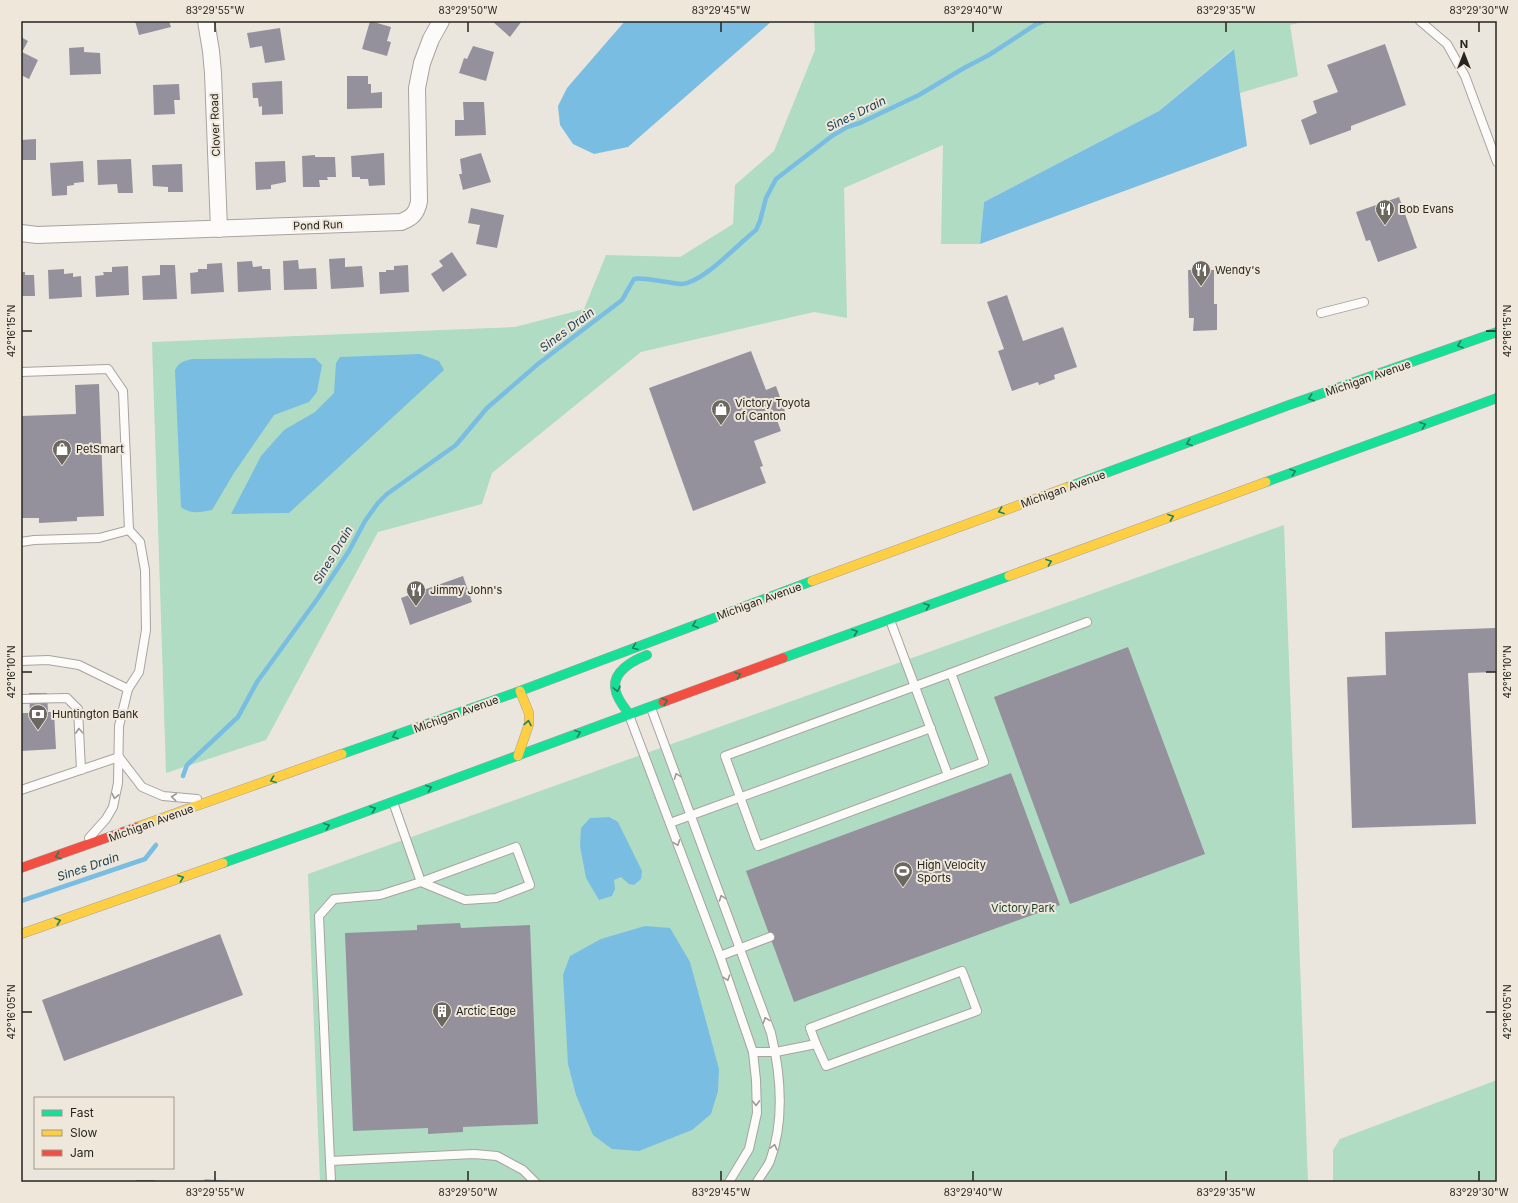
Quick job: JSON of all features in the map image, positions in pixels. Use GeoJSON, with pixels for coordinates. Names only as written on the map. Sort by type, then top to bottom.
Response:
{"type":"FeatureCollection","features":[{"type":"Feature","properties":{"kind":"main road","name":"Michigan Avenue"},"geometry":{"type":"LineString","coordinates":[[21,868],[520,691],[1289,405],[1497,332]]}},
{"type":"Feature","properties":{"kind":"main road"},"geometry":{"type":"LineString","coordinates":[[21,934],[393,802],[629,714],[1497,398]]}},
{"type":"Feature","properties":{"kind":"main road"},"geometry":{"type":"LineString","coordinates":[[779,603],[784,592]]}},
{"type":"Feature","properties":{"kind":"main road"},"geometry":{"type":"LineString","coordinates":[[629,714],[616,692],[615,683],[617,676],[620,670],[642,657],[657,652]]}},
{"type":"Feature","properties":{"kind":"main road"},"geometry":{"type":"LineString","coordinates":[[518,756],[529,724],[529,713],[520,691]]}},
{"type":"Feature","properties":{"kind":"street","name":"Clover Road"},"geometry":{"type":"LineString","coordinates":[[206,21],[213,73],[220,229]]}},
{"type":"Feature","properties":{"kind":"street","name":"Pond Run"},"geometry":{"type":"LineString","coordinates":[[21,233],[37,234],[220,229],[400,222],[409,219],[415,214],[419,201],[417,88],[422,63],[431,39],[441,21]]}},
{"type":"Feature","properties":{"kind":"lane"},"geometry":{"type":"LineString","coordinates":[[1420,21],[1447,44],[1465,76],[1497,162]]}},
{"type":"Feature","properties":{"kind":"lane"},"geometry":{"type":"LineString","coordinates":[[1321,313],[1364,302]]}},
{"type":"Feature","properties":{"kind":"lane"},"geometry":{"type":"LineString","coordinates":[[21,372],[108,369],[123,391],[129,530],[140,542],[145,570],[146,630],[139,672],[128,689],[119,726],[118,783],[113,807],[106,819],[79,848]]}},
{"type":"Feature","properties":{"kind":"lane"},"geometry":{"type":"LineString","coordinates":[[21,542],[34,540],[99,538],[129,530]]}},
{"type":"Feature","properties":{"kind":"lane"},"geometry":{"type":"LineString","coordinates":[[890,619],[948,775]]}},
{"type":"Feature","properties":{"kind":"lane"},"geometry":{"type":"LineString","coordinates":[[951,673],[984,762],[758,846],[725,756],[1087,622]]}},
{"type":"Feature","properties":{"kind":"lane"},"geometry":{"type":"LineString","coordinates":[[21,661],[48,660],[79,665],[128,689]]}},
{"type":"Feature","properties":{"kind":"lane"},"geometry":{"type":"LineString","coordinates":[[21,699],[67,698],[78,709],[81,770]]}},
{"type":"Feature","properties":{"kind":"lane"},"geometry":{"type":"LineString","coordinates":[[651,706],[771,1033],[776,1052],[780,1084],[779,1127],[770,1162],[757,1182]]}},
{"type":"Feature","properties":{"kind":"lane"},"geometry":{"type":"LineString","coordinates":[[629,714],[720,956],[753,1052],[757,1113],[749,1149],[729,1182]]}},
{"type":"Feature","properties":{"kind":"lane"},"geometry":{"type":"LineString","coordinates":[[670,823],[931,728]]}},
{"type":"Feature","properties":{"kind":"lane"},"geometry":{"type":"LineString","coordinates":[[21,790],[119,757]]}},
{"type":"Feature","properties":{"kind":"lane"},"geometry":{"type":"LineString","coordinates":[[119,757],[142,787],[163,796],[213,801]]}},
{"type":"Feature","properties":{"kind":"lane"},"geometry":{"type":"LineString","coordinates":[[331,1182],[319,916],[334,899],[380,895],[422,882],[516,847],[530,885],[496,898],[465,900],[422,882],[393,802]]}},
{"type":"Feature","properties":{"kind":"lane"},"geometry":{"type":"LineString","coordinates":[[720,956],[770,937]]}},
{"type":"Feature","properties":{"kind":"lane"},"geometry":{"type":"LineString","coordinates":[[962,971],[977,1011],[826,1066],[816,1044],[810,1028],[962,971]]}},
{"type":"Feature","properties":{"kind":"lane"},"geometry":{"type":"LineString","coordinates":[[753,1052],[776,1052],[816,1044]]}},
{"type":"Feature","properties":{"kind":"lane"},"geometry":{"type":"LineString","coordinates":[[330,1161],[474,1154],[497,1156],[523,1170],[536,1182]]}},
{"type":"Feature","properties":{"kind":"green space"},"geometry":{"type":"Polygon","coordinates":[[[814,21],[1307,21],[1290,25],[1298,76],[1240,93],[1233,49],[1159,111],[984,202],[980,244],[941,244],[943,145],[844,188],[847,318],[814,312],[641,352],[492,473],[482,504],[378,532],[266,740],[166,773],[152,342],[515,327],[584,309],[606,255],[680,257],[733,224],[735,185],[774,151],[815,50],[814,21]]]}},
{"type":"Feature","properties":{"kind":"green space","name":"Victory Park"},"geometry":{"type":"Polygon","coordinates":[[[1284,525],[1308,1182],[320,1182],[308,874],[1284,525]]]}},
{"type":"Feature","properties":{"kind":"green space"},"geometry":{"type":"Polygon","coordinates":[[[1497,1080],[1497,1182],[1333,1182],[1333,1150],[1340,1139],[1497,1080]]]}},
{"type":"Feature","properties":{"kind":"water"},"geometry":{"type":"Polygon","coordinates":[[[625,21],[772,21],[628,147],[594,154],[573,144],[560,125],[558,106],[567,88],[625,21]]]}},
{"type":"Feature","properties":{"kind":"water"},"geometry":{"type":"Polygon","coordinates":[[[1234,49],[1247,146],[980,244],[984,202],[1159,111],[1234,49]]]}},
{"type":"Feature","properties":{"kind":"water"},"geometry":{"type":"Polygon","coordinates":[[[420,354],[439,361],[444,370],[289,513],[231,514],[261,456],[284,430],[315,412],[334,393],[336,363],[340,357],[420,354]]]}},
{"type":"Feature","properties":{"kind":"water"},"geometry":{"type":"Polygon","coordinates":[[[315,358],[322,365],[317,392],[309,402],[274,415],[234,473],[212,510],[192,512],[181,507],[175,370],[178,365],[184,361],[192,359],[315,358]]]}},
{"type":"Feature","properties":{"kind":"water"},"geometry":{"type":"Polygon","coordinates":[[[609,817],[618,822],[642,871],[641,879],[634,885],[629,884],[621,877],[614,880],[615,889],[612,896],[599,900],[586,878],[580,846],[581,828],[590,818],[609,817]]]}},
{"type":"Feature","properties":{"kind":"water"},"geometry":{"type":"Polygon","coordinates":[[[645,926],[670,928],[690,962],[719,1069],[718,1091],[711,1114],[692,1130],[639,1151],[612,1149],[593,1135],[576,1095],[568,1064],[563,975],[570,956],[601,939],[645,926]]]}},
{"type":"Feature","properties":{"kind":"water"},"geometry":{"type":"Polygon","coordinates":[[[205,1179],[242,1182],[203,1182],[205,1179]]]}},
{"type":"Feature","properties":{"kind":"building"},"geometry":{"type":"Polygon","coordinates":[[[135,21],[169,21],[171,27],[139,35],[135,21]]]}},
{"type":"Feature","properties":{"kind":"building"},"geometry":{"type":"Polygon","coordinates":[[[370,21],[391,27],[387,41],[391,42],[387,56],[362,49],[370,21]]]}},
{"type":"Feature","properties":{"kind":"building"},"geometry":{"type":"Polygon","coordinates":[[[492,21],[522,21],[510,37],[492,21]]]}},
{"type":"Feature","properties":{"kind":"building"},"geometry":{"type":"Polygon","coordinates":[[[280,28],[285,60],[265,63],[262,46],[250,48],[247,33],[280,28]]]}},
{"type":"Feature","properties":{"kind":"building"},"geometry":{"type":"Polygon","coordinates":[[[21,37],[28,41],[22,52],[38,60],[29,79],[21,75],[21,37]]]}},
{"type":"Feature","properties":{"kind":"building"},"geometry":{"type":"Polygon","coordinates":[[[1385,44],[1406,105],[1351,126],[1351,130],[1310,145],[1301,120],[1317,113],[1313,101],[1338,92],[1327,65],[1385,44]]]}},
{"type":"Feature","properties":{"kind":"building"},"geometry":{"type":"Polygon","coordinates":[[[473,46],[494,52],[486,81],[459,73],[464,58],[467,59],[473,46]]]}},
{"type":"Feature","properties":{"kind":"building"},"geometry":{"type":"Polygon","coordinates":[[[84,47],[84,52],[100,53],[101,74],[70,75],[69,48],[84,47]]]}},
{"type":"Feature","properties":{"kind":"building"},"geometry":{"type":"Polygon","coordinates":[[[347,76],[368,76],[368,84],[371,84],[371,93],[382,92],[382,108],[347,109],[347,76]]]}},
{"type":"Feature","properties":{"kind":"building"},"geometry":{"type":"Polygon","coordinates":[[[282,81],[283,114],[262,115],[262,106],[259,107],[258,98],[253,98],[252,83],[282,81]]]}},
{"type":"Feature","properties":{"kind":"building"},"geometry":{"type":"Polygon","coordinates":[[[179,84],[180,100],[174,100],[175,114],[154,115],[153,85],[179,84]]]}},
{"type":"Feature","properties":{"kind":"building"},"geometry":{"type":"Polygon","coordinates":[[[463,102],[484,102],[486,135],[455,136],[455,120],[464,120],[463,102]]]}},
{"type":"Feature","properties":{"kind":"building"},"geometry":{"type":"Polygon","coordinates":[[[36,139],[36,160],[21,160],[21,140],[36,139]]]}},
{"type":"Feature","properties":{"kind":"building"},"geometry":{"type":"Polygon","coordinates":[[[384,153],[385,185],[369,186],[368,179],[352,177],[351,156],[384,153]]]}},
{"type":"Feature","properties":{"kind":"building"},"geometry":{"type":"Polygon","coordinates":[[[481,153],[491,182],[463,190],[459,174],[462,174],[460,159],[481,153]]]}},
{"type":"Feature","properties":{"kind":"building"},"geometry":{"type":"Polygon","coordinates":[[[315,155],[315,157],[335,157],[336,177],[327,177],[328,180],[319,180],[320,187],[303,187],[302,156],[315,155]]]}},
{"type":"Feature","properties":{"kind":"building"},"geometry":{"type":"Polygon","coordinates":[[[131,159],[133,193],[118,193],[117,184],[98,185],[97,160],[131,159]]]}},
{"type":"Feature","properties":{"kind":"building"},"geometry":{"type":"Polygon","coordinates":[[[83,161],[84,182],[74,183],[74,185],[67,186],[67,195],[52,196],[50,163],[83,161]]]}},
{"type":"Feature","properties":{"kind":"building"},"geometry":{"type":"Polygon","coordinates":[[[285,161],[286,182],[271,185],[271,189],[256,190],[255,162],[285,161]]]}},
{"type":"Feature","properties":{"kind":"building"},"geometry":{"type":"Polygon","coordinates":[[[182,164],[183,192],[168,192],[168,187],[153,186],[152,165],[182,164]]]}},
{"type":"Feature","properties":{"kind":"building","name":"Bob Evans"},"geometry":{"type":"Polygon","coordinates":[[[1399,197],[1417,248],[1378,262],[1370,240],[1366,241],[1356,212],[1399,197]]]}},
{"type":"Feature","properties":{"kind":"building"},"geometry":{"type":"Polygon","coordinates":[[[471,208],[504,215],[497,248],[476,244],[480,225],[468,223],[471,208]]]}},
{"type":"Feature","properties":{"kind":"building"},"geometry":{"type":"Polygon","coordinates":[[[452,252],[467,275],[443,292],[431,274],[443,266],[439,261],[452,252]]]}},
{"type":"Feature","properties":{"kind":"building"},"geometry":{"type":"Polygon","coordinates":[[[345,258],[345,267],[362,266],[364,287],[331,289],[329,259],[345,258]]]}},
{"type":"Feature","properties":{"kind":"building"},"geometry":{"type":"Polygon","coordinates":[[[298,260],[299,269],[316,268],[317,289],[284,290],[283,261],[298,260]]]}},
{"type":"Feature","properties":{"kind":"building"},"geometry":{"type":"Polygon","coordinates":[[[252,261],[253,267],[262,266],[262,269],[270,269],[271,290],[238,292],[237,262],[252,261]]]}},
{"type":"Feature","properties":{"kind":"building"},"geometry":{"type":"Polygon","coordinates":[[[222,263],[224,292],[191,294],[190,273],[198,272],[198,269],[207,269],[207,264],[222,263]]]}},
{"type":"Feature","properties":{"kind":"building"},"geometry":{"type":"Polygon","coordinates":[[[160,265],[175,265],[177,299],[143,300],[142,276],[160,275],[160,265]]]}},
{"type":"Feature","properties":{"kind":"building"},"geometry":{"type":"Polygon","coordinates":[[[408,265],[409,292],[380,294],[379,272],[394,270],[394,266],[408,265]]]}},
{"type":"Feature","properties":{"kind":"building"},"geometry":{"type":"Polygon","coordinates":[[[128,266],[129,295],[96,297],[95,276],[104,275],[103,272],[112,272],[112,267],[128,266]]]}},
{"type":"Feature","properties":{"kind":"building"},"geometry":{"type":"Polygon","coordinates":[[[64,269],[64,274],[73,273],[73,277],[81,276],[82,297],[49,299],[48,270],[64,269]]]}},
{"type":"Feature","properties":{"kind":"building","name":"Wendy's"},"geometry":{"type":"Polygon","coordinates":[[[1188,270],[1214,270],[1214,304],[1217,304],[1217,330],[1193,331],[1194,318],[1189,318],[1188,270]]]}},
{"type":"Feature","properties":{"kind":"building"},"geometry":{"type":"Polygon","coordinates":[[[21,272],[25,272],[25,275],[34,275],[35,296],[21,296],[21,272]]]}},
{"type":"Feature","properties":{"kind":"building"},"geometry":{"type":"Polygon","coordinates":[[[1007,295],[1023,341],[1063,327],[1077,367],[1054,375],[1055,379],[1039,385],[1038,382],[1012,391],[998,351],[1004,349],[987,302],[1007,295]]]}},
{"type":"Feature","properties":{"kind":"building","name":"Victory Toyota of Canton"},"geometry":{"type":"Polygon","coordinates":[[[751,351],[766,390],[776,386],[787,417],[777,420],[781,431],[754,441],[763,466],[760,467],[766,483],[693,511],[649,388],[751,351]]]}},
{"type":"Feature","properties":{"kind":"building","name":"PetSmart"},"geometry":{"type":"Polygon","coordinates":[[[99,384],[104,516],[77,517],[77,521],[39,523],[39,518],[21,518],[21,416],[76,414],[75,385],[99,384]]]}},
{"type":"Feature","properties":{"kind":"building"},"geometry":{"type":"Polygon","coordinates":[[[463,576],[472,602],[410,625],[401,598],[463,576]]]}},
{"type":"Feature","properties":{"kind":"building"},"geometry":{"type":"Polygon","coordinates":[[[1495,628],[1495,672],[1468,673],[1476,824],[1352,828],[1347,677],[1386,675],[1385,632],[1495,628]]]}},
{"type":"Feature","properties":{"kind":"building"},"geometry":{"type":"Polygon","coordinates":[[[1128,647],[1205,854],[1070,904],[994,697],[1128,647]]]}},
{"type":"Feature","properties":{"kind":"building","name":"Huntington Bank"},"geometry":{"type":"Polygon","coordinates":[[[29,693],[47,693],[48,712],[54,712],[56,749],[21,751],[21,713],[30,713],[29,693]]]}},
{"type":"Feature","properties":{"kind":"building","name":"High Velocity Sports"},"geometry":{"type":"Polygon","coordinates":[[[1011,773],[1060,905],[794,1002],[746,871],[1011,773]]]}},
{"type":"Feature","properties":{"kind":"building","name":"Arctic Edge"},"geometry":{"type":"Polygon","coordinates":[[[460,923],[461,928],[530,925],[538,1124],[463,1127],[463,1132],[428,1134],[428,1128],[353,1131],[345,933],[417,930],[417,925],[460,923]]]}},
{"type":"Feature","properties":{"kind":"building"},"geometry":{"type":"Polygon","coordinates":[[[220,934],[243,995],[64,1061],[42,1000],[220,934]]]}},
{"type":"Feature","properties":{"kind":"building"},"geometry":{"type":"Polygon","coordinates":[[[136,1180],[155,1180],[155,1182],[136,1182],[136,1180]]]}},
{"type":"Feature","properties":{"kind":"waterway","name":"Sines Drain"},"geometry":{"type":"LineString","coordinates":[[183,776],[187,765],[238,717],[257,682],[318,598],[349,551],[365,521],[378,503],[387,494],[456,445],[487,408],[538,364],[622,300],[634,279],[638,278],[682,284],[691,282],[700,277],[720,262],[756,230],[766,198],[776,179],[832,136],[847,127],[860,123],[919,95],[989,55],[1035,25],[1044,21]]}},
{"type":"Feature","properties":{"kind":"waterway","name":"Sines Drain"},"geometry":{"type":"LineString","coordinates":[[21,901],[145,859],[156,845]]}},
{"type":"Feature","properties":{"kind":"traffic: fast"},"geometry":{"type":"LineString","coordinates":[[1068,487],[1289,405],[1497,332]]}},
{"type":"Feature","properties":{"kind":"traffic: fast"},"geometry":{"type":"LineString","coordinates":[[1266,482],[1497,398]]}},
{"type":"Feature","properties":{"kind":"traffic: fast"},"geometry":{"type":"LineString","coordinates":[[783,658],[1009,576]]}},
{"type":"Feature","properties":{"kind":"traffic: fast"},"geometry":{"type":"LineString","coordinates":[[342,754],[520,691],[812,581]]}},
{"type":"Feature","properties":{"kind":"traffic: fast"},"geometry":{"type":"LineString","coordinates":[[629,714],[617,695],[615,685],[616,679],[619,673],[629,664],[647,655]]}},
{"type":"Feature","properties":{"kind":"traffic: fast"},"geometry":{"type":"LineString","coordinates":[[223,863],[663,702]]}},
{"type":"Feature","properties":{"kind":"traffic: slow"},"geometry":{"type":"LineString","coordinates":[[1009,576],[1266,482]]}},
{"type":"Feature","properties":{"kind":"traffic: slow"},"geometry":{"type":"LineString","coordinates":[[812,581],[1068,487]]}},
{"type":"Feature","properties":{"kind":"traffic: slow"},"geometry":{"type":"LineString","coordinates":[[518,756],[529,724],[529,713],[520,691]]}},
{"type":"Feature","properties":{"kind":"traffic: slow"},"geometry":{"type":"LineString","coordinates":[[137,827],[342,754]]}},
{"type":"Feature","properties":{"kind":"traffic: slow"},"geometry":{"type":"LineString","coordinates":[[21,934],[223,863]]}},
{"type":"Feature","properties":{"kind":"traffic: jam"},"geometry":{"type":"LineString","coordinates":[[663,702],[783,658]]}},
{"type":"Feature","properties":{"kind":"traffic: jam"},"geometry":{"type":"LineString","coordinates":[[21,868],[137,827]]}},
{"type":"Feature","properties":{"kind":"place","name":"Bob Evans"},"geometry":{"type":"Point","coordinates":[1385,226]}},
{"type":"Feature","properties":{"kind":"place","name":"Wendy's"},"geometry":{"type":"Point","coordinates":[1201,287]}},
{"type":"Feature","properties":{"kind":"place","name":"Victory Toyota of Canton"},"geometry":{"type":"Point","coordinates":[721,426]}},
{"type":"Feature","properties":{"kind":"place","name":"PetSmart"},"geometry":{"type":"Point","coordinates":[62,466]}},
{"type":"Feature","properties":{"kind":"place","name":"Jimmy John's"},"geometry":{"type":"Point","coordinates":[416,607]}},
{"type":"Feature","properties":{"kind":"place","name":"Huntington Bank"},"geometry":{"type":"Point","coordinates":[38,731]}},
{"type":"Feature","properties":{"kind":"place","name":"High Velocity Sports"},"geometry":{"type":"Point","coordinates":[903,888]}},
{"type":"Feature","properties":{"kind":"place","name":"Arctic Edge"},"geometry":{"type":"Point","coordinates":[442,1028]}}]}
